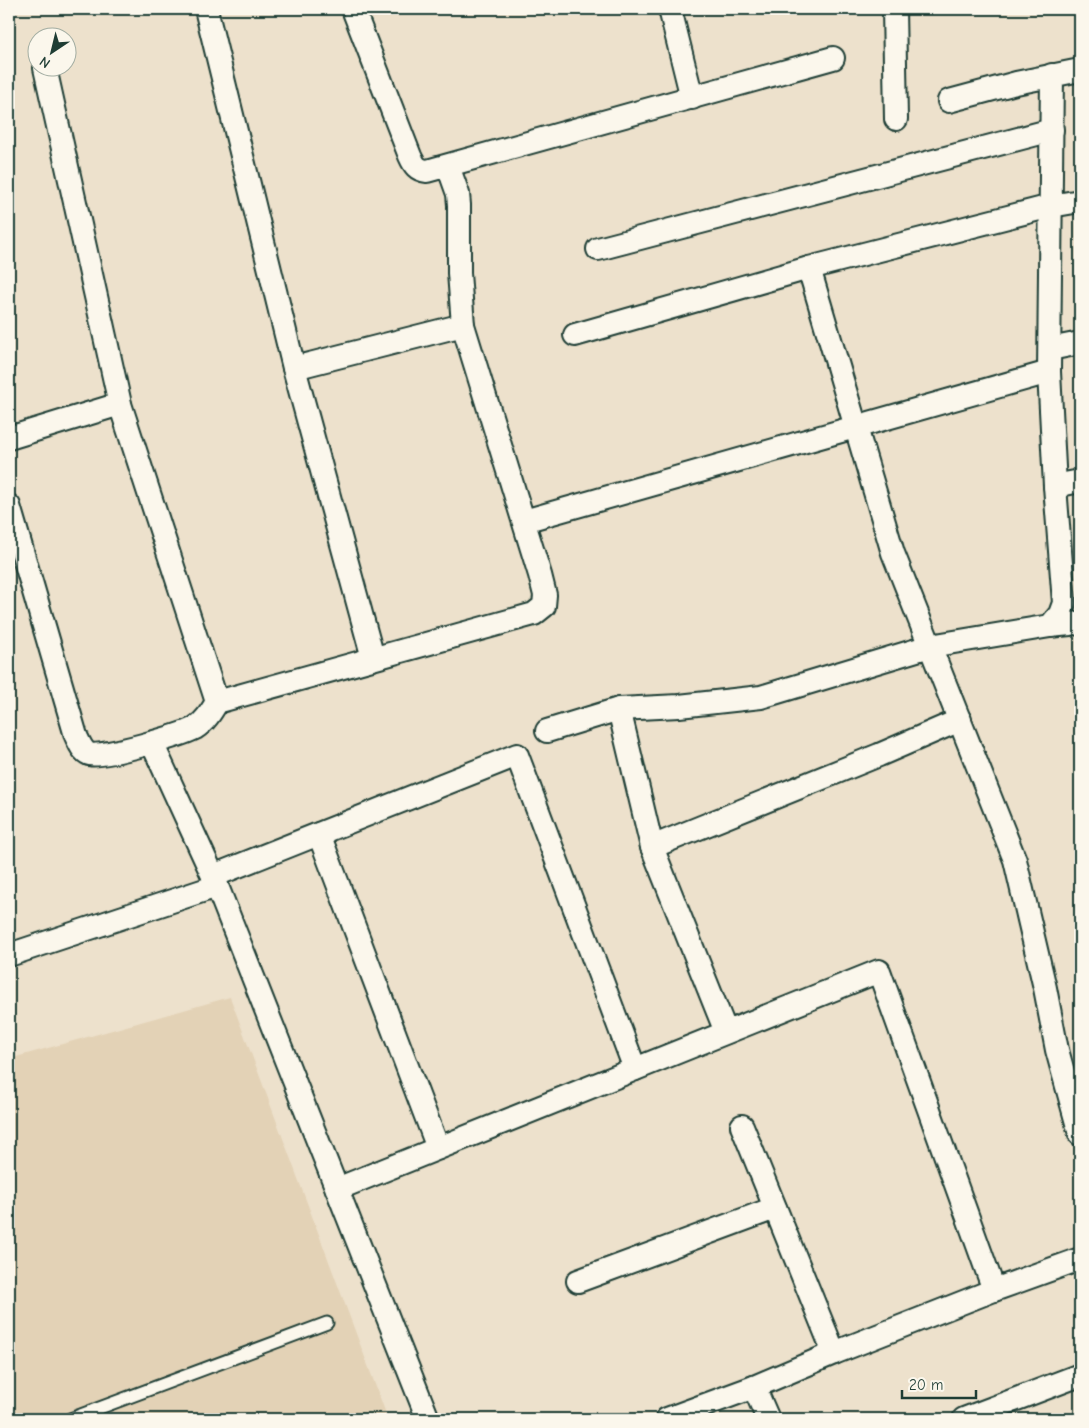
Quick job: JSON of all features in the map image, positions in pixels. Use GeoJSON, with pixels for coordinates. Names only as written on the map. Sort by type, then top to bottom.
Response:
{"type":"FeatureCollection","features":[{"type":"Feature","properties":{"kind":"street"},"geometry":{"type":"LineString","coordinates":[[206,9],[294,368],[373,658]]}},
{"type":"Feature","properties":{"kind":"street"},"geometry":{"type":"LineString","coordinates":[[353,9],[413,162],[420,170],[427,171],[833,58]]}},
{"type":"Feature","properties":{"kind":"street"},"geometry":{"type":"LineString","coordinates":[[670,9],[692,98]]}},
{"type":"Feature","properties":{"kind":"street"},"geometry":{"type":"LineString","coordinates":[[894,9],[896,118]]}},
{"type":"Feature","properties":{"kind":"street"},"geometry":{"type":"LineString","coordinates":[[949,101],[1016,83],[1080,70]]}},
{"type":"Feature","properties":{"kind":"street"},"geometry":{"type":"LineString","coordinates":[[1050,626],[1060,614],[1064,603],[1071,565],[1055,486],[1049,372],[1052,75]]}},
{"type":"Feature","properties":{"kind":"street"},"geometry":{"type":"LineString","coordinates":[[47,78],[120,404],[217,702]]}},
{"type":"Feature","properties":{"kind":"street"},"geometry":{"type":"LineString","coordinates":[[598,249],[1052,130]]}},
{"type":"Feature","properties":{"kind":"street"},"geometry":{"type":"LineString","coordinates":[[9,506],[73,726],[81,747],[90,754],[99,755],[152,743],[194,729],[204,722],[217,702],[534,614],[544,606],[545,595],[463,325],[459,272],[460,205],[448,166]]}},
{"type":"Feature","properties":{"kind":"street"},"geometry":{"type":"LineString","coordinates":[[575,335],[809,268],[1051,206],[1080,201]]}},
{"type":"Feature","properties":{"kind":"street"},"geometry":{"type":"LineString","coordinates":[[809,268],[893,553],[1015,860],[1045,988],[1057,1050],[1080,1134]]}},
{"type":"Feature","properties":{"kind":"street"},"geometry":{"type":"LineString","coordinates":[[294,368],[463,325]]}},
{"type":"Feature","properties":{"kind":"street"},"geometry":{"type":"LineString","coordinates":[[1050,349],[1080,343]]}},
{"type":"Feature","properties":{"kind":"street"},"geometry":{"type":"LineString","coordinates":[[524,521],[1049,372]]}},
{"type":"Feature","properties":{"kind":"street"},"geometry":{"type":"LineString","coordinates":[[9,438],[120,404]]}},
{"type":"Feature","properties":{"kind":"street"},"geometry":{"type":"LineString","coordinates":[[1055,486],[1080,481]]}},
{"type":"Feature","properties":{"kind":"street"},"geometry":{"type":"LineString","coordinates":[[547,731],[618,709],[679,706],[761,697],[930,646],[1050,626],[1080,623]]}},
{"type":"Feature","properties":{"kind":"street"},"geometry":{"type":"LineString","coordinates":[[618,709],[652,847],[726,1032]]}},
{"type":"Feature","properties":{"kind":"street"},"geometry":{"type":"LineString","coordinates":[[652,847],[960,720]]}},
{"type":"Feature","properties":{"kind":"street"},"geometry":{"type":"LineString","coordinates":[[152,743],[216,881],[428,1419]]}},
{"type":"Feature","properties":{"kind":"street"},"geometry":{"type":"LineString","coordinates":[[9,955],[216,881],[319,834],[517,755],[635,1069]]}},
{"type":"Feature","properties":{"kind":"street"},"geometry":{"type":"LineString","coordinates":[[319,834],[438,1148]]}},
{"type":"Feature","properties":{"kind":"street"},"geometry":{"type":"LineString","coordinates":[[337,1188],[880,971],[994,1290]]}},
{"type":"Feature","properties":{"kind":"street"},"geometry":{"type":"LineString","coordinates":[[742,1126],[834,1353]]}},
{"type":"Feature","properties":{"kind":"street"},"geometry":{"type":"LineString","coordinates":[[578,1280],[776,1208]]}},
{"type":"Feature","properties":{"kind":"street"},"geometry":{"type":"LineString","coordinates":[[667,1419],[754,1387],[834,1353],[994,1290],[1080,1259]]}},
{"type":"Feature","properties":{"kind":"street"},"geometry":{"type":"LineString","coordinates":[[964,1419],[1080,1375]]}},
{"type":"Feature","properties":{"kind":"street"},"geometry":{"type":"LineString","coordinates":[[754,1387],[768,1419]]}},
{"type":"Feature","properties":{"kind":"lane"},"geometry":{"type":"LineString","coordinates":[[70,1419],[327,1322]]}},
{"type":"Feature","properties":{"kind":"shaded area"},"geometry":{"type":"Polygon","coordinates":[[[230,997],[388,1419],[9,1419],[9,1059],[230,997]]]}}]}
